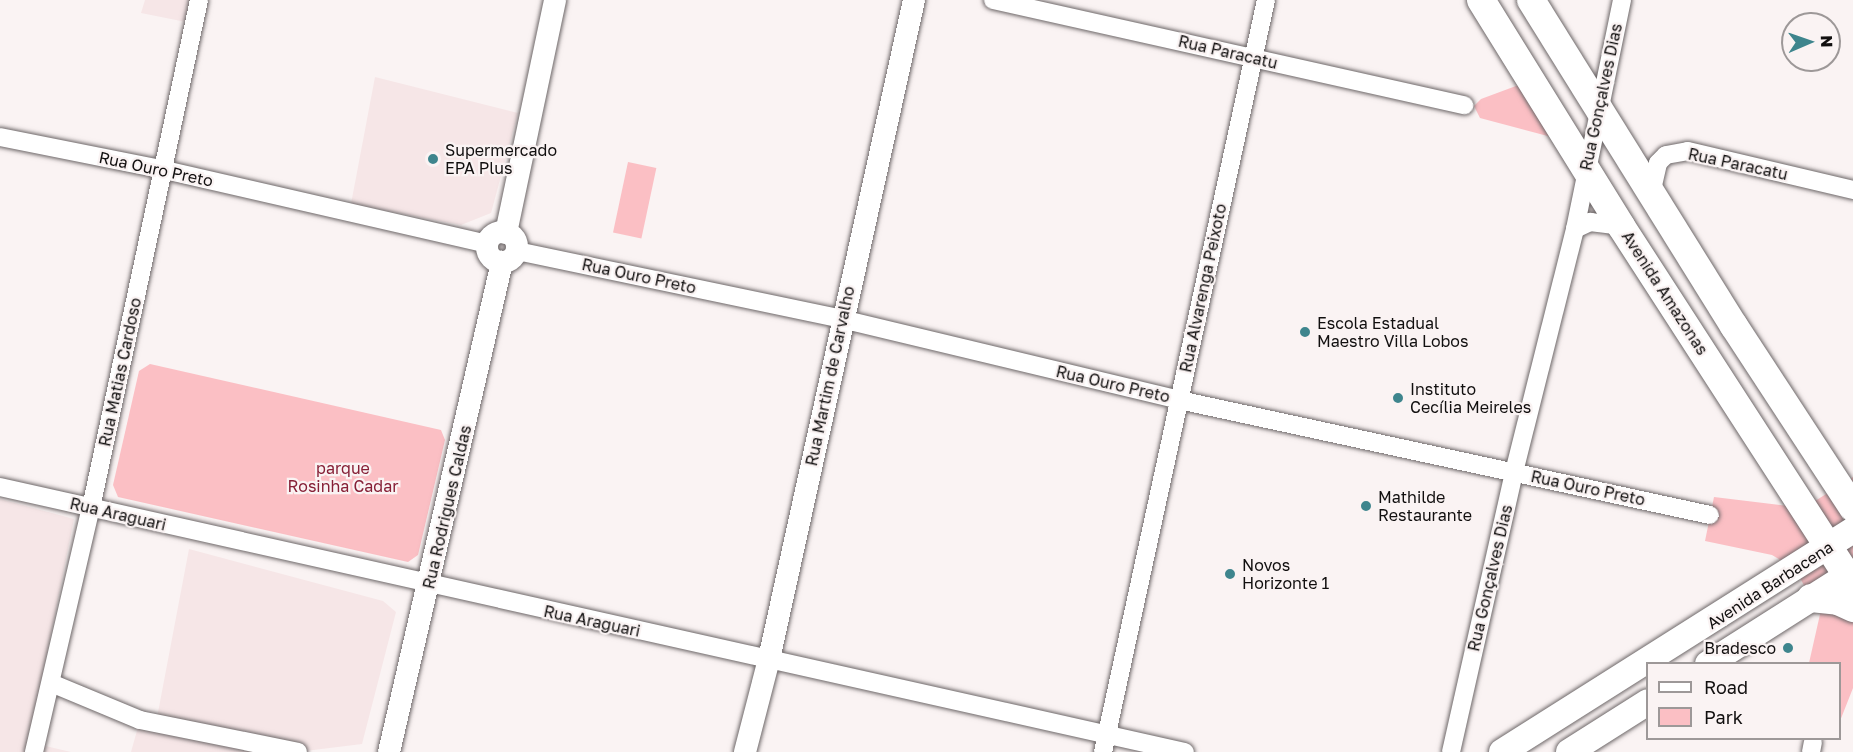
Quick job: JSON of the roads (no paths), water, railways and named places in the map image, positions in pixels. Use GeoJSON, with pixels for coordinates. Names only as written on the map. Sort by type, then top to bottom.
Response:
{"type":"FeatureCollection","features":[{"type":"Feature","properties":{"kind":"main road","name":"Avenida Amazonas"},"geometry":{"type":"LineString","coordinates":[[1481,0],[1621,226],[1828,548],[1851,577]]}},
{"type":"Feature","properties":{"kind":"main road"},"geometry":{"type":"LineString","coordinates":[[1531,0],[1599,106],[1651,194],[1840,474],[1853,508]]}},
{"type":"Feature","properties":{"kind":"main road","name":"Avenida Barbacena"},"geometry":{"type":"LineString","coordinates":[[1502,752],[1828,548],[1853,530]]}},
{"type":"Feature","properties":{"kind":"main road","name":"Avenida Barbacena"},"geometry":{"type":"LineString","coordinates":[[1710,662],[1811,598],[1851,577]]}},
{"type":"Feature","properties":{"kind":"main road"},"geometry":{"type":"LineString","coordinates":[[1811,598],[1838,601],[1853,608]]}},
{"type":"Feature","properties":{"kind":"main road"},"geometry":{"type":"LineString","coordinates":[[1569,752],[1646,703]]}},
{"type":"Feature","properties":{"kind":"street","name":"Rua Matias Cardoso"},"geometry":{"type":"LineString","coordinates":[[32,749],[51,683],[91,508],[165,170],[199,0]]}},
{"type":"Feature","properties":{"kind":"street","name":"Rua Rodrigues Caldas"},"geometry":{"type":"LineString","coordinates":[[389,752],[503,247],[555,0]]}},
{"type":"Feature","properties":{"kind":"street","name":"Rua Martim de Carvalho"},"geometry":{"type":"LineString","coordinates":[[745,752],[769,659],[914,0]]}},
{"type":"Feature","properties":{"kind":"street","name":"Rua Paracatu"},"geometry":{"type":"LineString","coordinates":[[993,0],[1464,105]]}},
{"type":"Feature","properties":{"kind":"street","name":"Rua Alvarenga Peixoto"},"geometry":{"type":"LineString","coordinates":[[1105,743],[1266,0]]}},
{"type":"Feature","properties":{"kind":"street","name":"Rua Gonçalves Dias"},"geometry":{"type":"LineString","coordinates":[[1451,752],[1514,472],[1575,230],[1622,0]]}},
{"type":"Feature","properties":{"kind":"street","name":"Rua Ouro Preto"},"geometry":{"type":"LineString","coordinates":[[0,137],[165,170],[503,247],[842,319],[1179,400],[1710,515]]}},
{"type":"Feature","properties":{"kind":"street","name":"Rua Paracatu"},"geometry":{"type":"LineString","coordinates":[[1651,194],[1658,163],[1675,152],[1688,151],[1853,190]]}},
{"type":"Feature","properties":{"kind":"street"},"geometry":{"type":"LineString","coordinates":[[1575,230],[1590,222],[1621,226]]}},
{"type":"Feature","properties":{"kind":"street","name":"Rua Araguari"},"geometry":{"type":"LineString","coordinates":[[0,487],[428,585],[769,659],[1105,743],[1185,752]]}},
{"type":"Feature","properties":{"kind":"street"},"geometry":{"type":"LineString","coordinates":[[51,683],[140,720],[298,752]]}},
{"type":"Feature","properties":{"kind":"place","name":"Supermercado EPA Plus"},"geometry":{"type":"Point","coordinates":[433,159]}},
{"type":"Feature","properties":{"kind":"place","name":"Escola Estadual Maestro Villa Lobos"},"geometry":{"type":"Point","coordinates":[1305,332]}},
{"type":"Feature","properties":{"kind":"place","name":"Instituto Cecília Meireles"},"geometry":{"type":"Point","coordinates":[1398,398]}},
{"type":"Feature","properties":{"kind":"place","name":"Mathilde Restaurante"},"geometry":{"type":"Point","coordinates":[1366,506]}},
{"type":"Feature","properties":{"kind":"place","name":"Novos Horizonte 1"},"geometry":{"type":"Point","coordinates":[1230,574]}},
{"type":"Feature","properties":{"kind":"place","name":"Bradesco"},"geometry":{"type":"Point","coordinates":[1788,648]}},
{"type":"Feature","properties":{"kind":"park label","name":"parque Rosinha Cadar"},"geometry":{"type":"Point","coordinates":[343,477]}}]}
